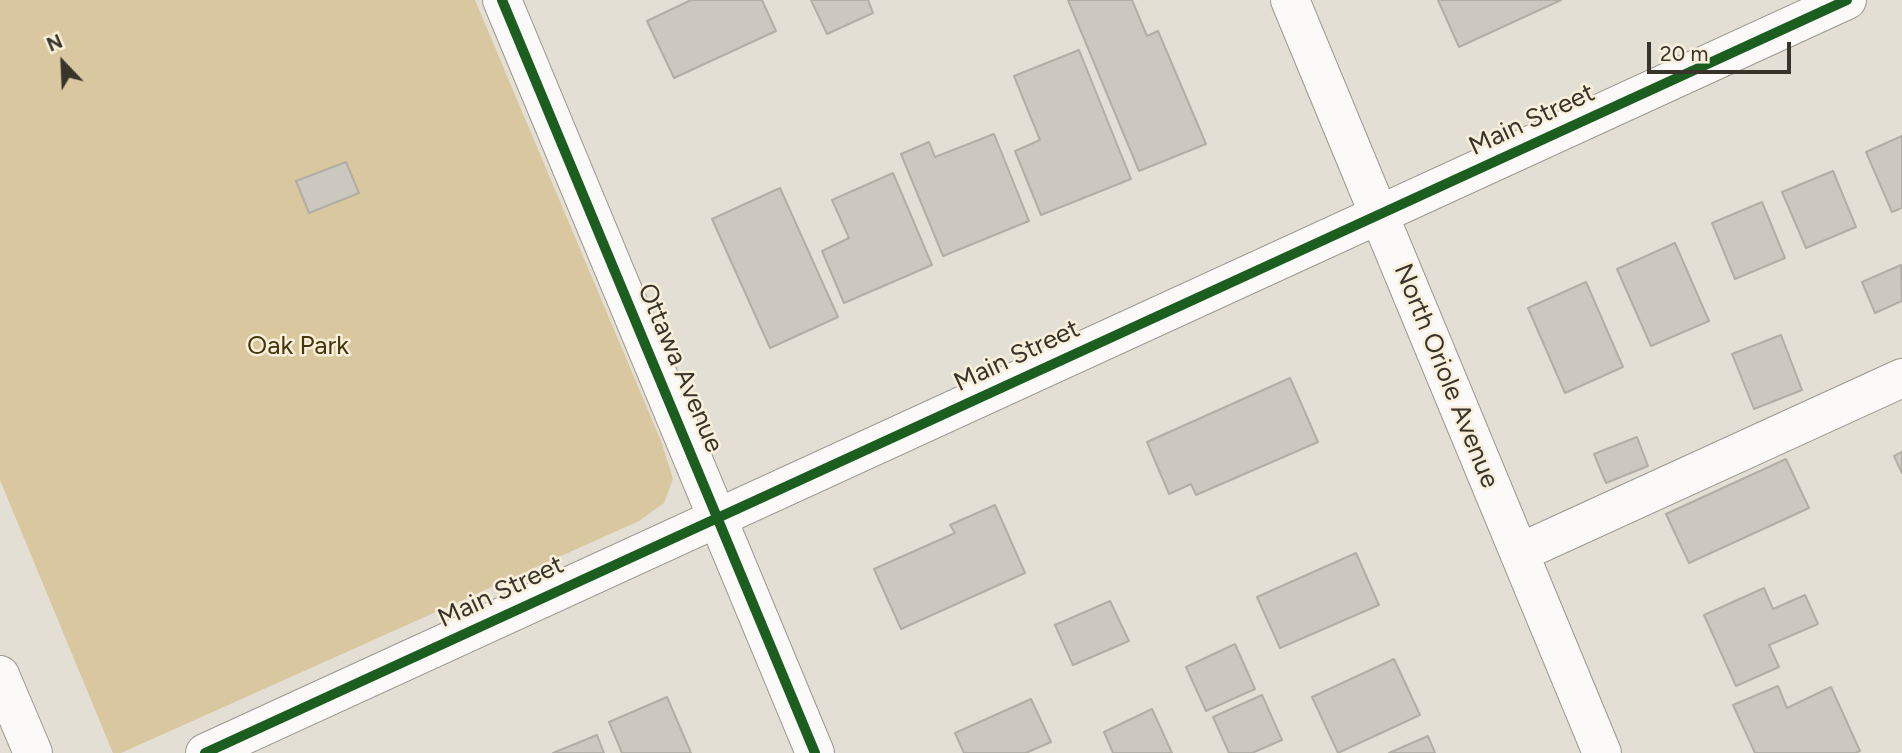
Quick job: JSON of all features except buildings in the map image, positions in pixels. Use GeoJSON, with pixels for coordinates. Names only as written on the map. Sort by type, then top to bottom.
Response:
{"type":"FeatureCollection","features":[{"type":"Feature","properties":{"kind":"street","name":"Ottawa Avenue"},"geometry":{"type":"LineString","coordinates":[[502,0],[815,753]]}},
{"type":"Feature","properties":{"kind":"street","name":"North Oriole Avenue"},"geometry":{"type":"LineString","coordinates":[[1290,0],[1602,753]]}},
{"type":"Feature","properties":{"kind":"street","name":"Main Street"},"geometry":{"type":"LineString","coordinates":[[205,753],[1847,0]]}},
{"type":"Feature","properties":{"kind":"street"},"geometry":{"type":"LineString","coordinates":[[1519,553],[1902,378]]}},
{"type":"Feature","properties":{"kind":"street"},"geometry":{"type":"LineString","coordinates":[[0,675],[33,753]]}},
{"type":"Feature","properties":{"kind":"green space","name":"Oak Park"},"geometry":{"type":"Polygon","coordinates":[[[0,0],[475,0],[661,441],[673,479],[664,503],[639,521],[121,753],[113,753],[0,480],[0,0]]]}},
{"type":"Feature","properties":{"kind":"cycle path"},"geometry":{"type":"LineString","coordinates":[[502,0],[815,753]]}},
{"type":"Feature","properties":{"kind":"cycle path"},"geometry":{"type":"LineString","coordinates":[[205,753],[1847,0]]}}]}
